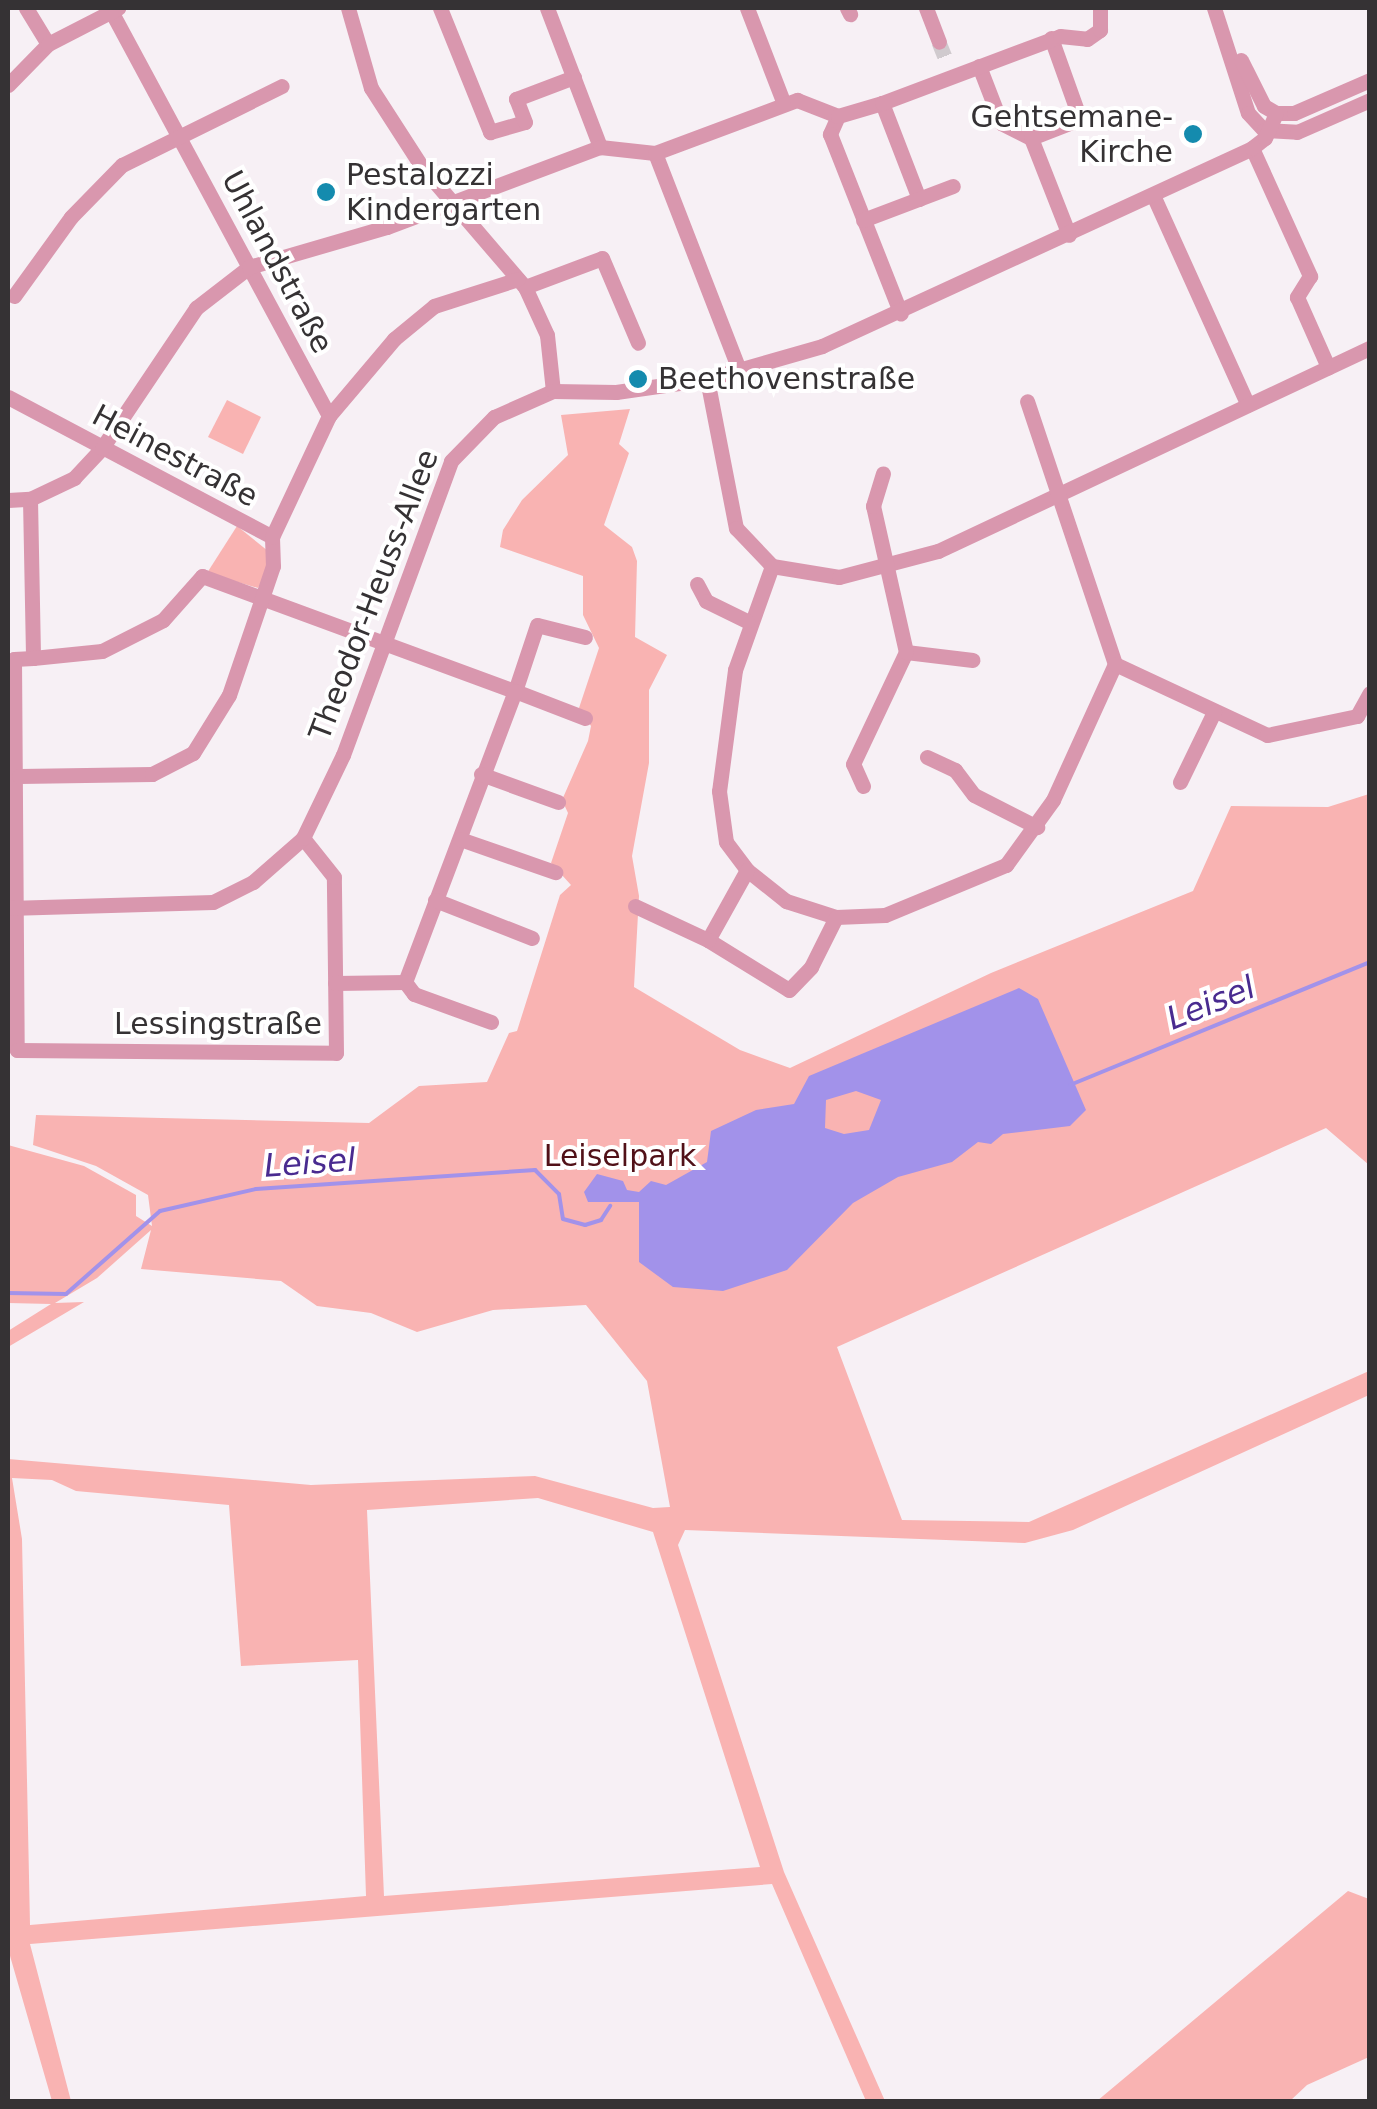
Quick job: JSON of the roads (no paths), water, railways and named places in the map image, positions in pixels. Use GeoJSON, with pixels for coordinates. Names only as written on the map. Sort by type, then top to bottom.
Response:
{"type":"FeatureCollection","features":[{"type":"Feature","properties":{"kind":"street"},"geometry":{"type":"LineString","coordinates":[[26,8],[48,44]]}},
{"type":"Feature","properties":{"kind":"street"},"geometry":{"type":"LineString","coordinates":[[348,8],[372,88],[422,167],[455,200],[521,283],[547,335],[553,391]]}},
{"type":"Feature","properties":{"kind":"street"},"geometry":{"type":"LineString","coordinates":[[440,8],[490,132],[525,122],[516,98],[574,78]]}},
{"type":"Feature","properties":{"kind":"street"},"geometry":{"type":"LineString","coordinates":[[547,8],[600,147]]}},
{"type":"Feature","properties":{"kind":"street"},"geometry":{"type":"LineString","coordinates":[[747,8],[784,104]]}},
{"type":"Feature","properties":{"kind":"street"},"geometry":{"type":"LineString","coordinates":[[926,8],[939,42]]}},
{"type":"Feature","properties":{"kind":"street"},"geometry":{"type":"LineString","coordinates":[[8,500],[30,499],[74,478],[102,448],[196,308],[249,267],[455,200],[600,147],[655,153],[798,100],[838,116],[882,103],[950,69],[979,66],[1051,38],[1092,36],[1102,26],[1100,8]]}},
{"type":"Feature","properties":{"kind":"street"},"geometry":{"type":"LineString","coordinates":[[1214,8],[1248,113],[1268,132],[1297,132],[1370,100]]}},
{"type":"Feature","properties":{"kind":"street"},"geometry":{"type":"LineString","coordinates":[[8,85],[48,44],[115,9]]}},
{"type":"Feature","properties":{"kind":"street","name":"Uhlandstraße"},"geometry":{"type":"LineString","coordinates":[[115,9],[329,416]]}},
{"type":"Feature","properties":{"kind":"street"},"geometry":{"type":"LineString","coordinates":[[1030,138],[1080,118],[1051,38]]}},
{"type":"Feature","properties":{"kind":"street"},"geometry":{"type":"LineString","coordinates":[[1228,44],[1264,106],[1276,113],[1294,113],[1370,80]]}},
{"type":"Feature","properties":{"kind":"street"},"geometry":{"type":"LineString","coordinates":[[979,66],[1002,123],[1030,138],[1069,235]]}},
{"type":"Feature","properties":{"kind":"street"},"geometry":{"type":"LineString","coordinates":[[10,298],[71,216],[122,165],[178,132],[282,86]]}},
{"type":"Feature","properties":{"kind":"street"},"geometry":{"type":"LineString","coordinates":[[882,103],[918,199]]}},
{"type":"Feature","properties":{"kind":"street","name":"Theodor-Heuss-Allee"},"geometry":{"type":"LineString","coordinates":[[13,908],[212,902],[253,882],[303,838],[321,809],[383,641],[464,441],[494,417],[553,391],[616,392],[707,379],[900,314],[1252,148],[1268,132],[1276,113]]}},
{"type":"Feature","properties":{"kind":"street"},"geometry":{"type":"LineString","coordinates":[[838,116],[830,134],[900,314]]}},
{"type":"Feature","properties":{"kind":"street"},"geometry":{"type":"LineString","coordinates":[[1252,148],[1310,276],[1297,297],[1328,367]]}},
{"type":"Feature","properties":{"kind":"street"},"geometry":{"type":"LineString","coordinates":[[655,153],[739,370]]}},
{"type":"Feature","properties":{"kind":"street"},"geometry":{"type":"LineString","coordinates":[[863,220],[952,186]]}},
{"type":"Feature","properties":{"kind":"street"},"geometry":{"type":"LineString","coordinates":[[1153,195],[1248,404]]}},
{"type":"Feature","properties":{"kind":"street","name":"Uhlandstraße"},"geometry":{"type":"LineString","coordinates":[[272,538],[329,416],[394,339],[434,306],[602,258],[638,343]]}},
{"type":"Feature","properties":{"kind":"street"},"geometry":{"type":"LineString","coordinates":[[707,379],[736,528],[772,566],[839,576],[884,568],[1061,495],[1370,348]]}},
{"type":"Feature","properties":{"kind":"street","name":"Heinestraße"},"geometry":{"type":"LineString","coordinates":[[8,398],[272,538],[264,596],[229,696],[192,752],[152,774],[18,776]]}},
{"type":"Feature","properties":{"kind":"street"},"geometry":{"type":"LineString","coordinates":[[772,566],[747,621],[720,791],[726,842],[747,870],[786,901],[836,917],[886,915],[934,900],[1006,865],[1038,827],[1114,664],[1027,401]]}},
{"type":"Feature","properties":{"kind":"street"},"geometry":{"type":"LineString","coordinates":[[863,786],[853,764],[906,652],[873,506],[883,473]]}},
{"type":"Feature","properties":{"kind":"street"},"geometry":{"type":"LineString","coordinates":[[30,499],[33,658],[102,651],[164,620],[202,576],[585,718]]}},
{"type":"Feature","properties":{"kind":"street"},"geometry":{"type":"LineString","coordinates":[[697,584],[706,601],[747,621]]}},
{"type":"Feature","properties":{"kind":"street"},"geometry":{"type":"LineString","coordinates":[[405,982],[515,691],[536,625],[585,637]]}},
{"type":"Feature","properties":{"kind":"street"},"geometry":{"type":"LineString","coordinates":[[906,652],[973,660]]}},
{"type":"Feature","properties":{"kind":"street","name":"Lessingstraße"},"geometry":{"type":"LineString","coordinates":[[33,658],[14,659],[10,699],[18,776],[12,1050],[336,1054],[334,876],[303,838]]}},
{"type":"Feature","properties":{"kind":"street"},"geometry":{"type":"LineString","coordinates":[[1114,664],[1267,736],[1357,716],[1370,694]]}},
{"type":"Feature","properties":{"kind":"street"},"geometry":{"type":"LineString","coordinates":[[1180,782],[1214,712]]}},
{"type":"Feature","properties":{"kind":"street"},"geometry":{"type":"LineString","coordinates":[[927,758],[954,770],[974,795],[1038,827]]}},
{"type":"Feature","properties":{"kind":"street"},"geometry":{"type":"LineString","coordinates":[[481,774],[558,802]]}},
{"type":"Feature","properties":{"kind":"street"},"geometry":{"type":"LineString","coordinates":[[460,839],[556,872]]}},
{"type":"Feature","properties":{"kind":"street"},"geometry":{"type":"LineString","coordinates":[[708,940],[747,870]]}},
{"type":"Feature","properties":{"kind":"street"},"geometry":{"type":"LineString","coordinates":[[435,900],[532,938]]}},
{"type":"Feature","properties":{"kind":"street"},"geometry":{"type":"LineString","coordinates":[[635,906],[708,940],[789,990],[812,967],[836,917]]}},
{"type":"Feature","properties":{"kind":"street"},"geometry":{"type":"LineString","coordinates":[[335,982],[405,982]]}},
{"type":"Feature","properties":{"kind":"street"},"geometry":{"type":"LineString","coordinates":[[405,982],[414,994],[491,1022]]}},
{"type":"Feature","properties":{"kind":"waterway","name":"Leisel"},"geometry":{"type":"LineString","coordinates":[[1070,1085],[1370,962]]}},
{"type":"Feature","properties":{"kind":"waterway","name":"Leisel"},"geometry":{"type":"LineString","coordinates":[[8,1293],[66,1294],[160,1211],[256,1189],[535,1170],[559,1194],[563,1219],[585,1225],[601,1220],[610,1206]]}},
{"type":"Feature","properties":{"kind":"tunnel"},"geometry":{"type":"LineString","coordinates":[[939,42],[947,62]]}},
{"type":"Feature","properties":{"kind":"place","name":"Gehtsemane- Kirche"},"geometry":{"type":"Point","coordinates":[1193,134]}},
{"type":"Feature","properties":{"kind":"place","name":"Pestalozzi Kindergarten"},"geometry":{"type":"Point","coordinates":[326,192]}},
{"type":"Feature","properties":{"kind":"place","name":"Beethovenstraße"},"geometry":{"type":"Point","coordinates":[638,379]}},
{"type":"Feature","properties":{"kind":"park label","name":"Leiselpark"},"geometry":{"type":"Point","coordinates":[620,1156]}}]}
